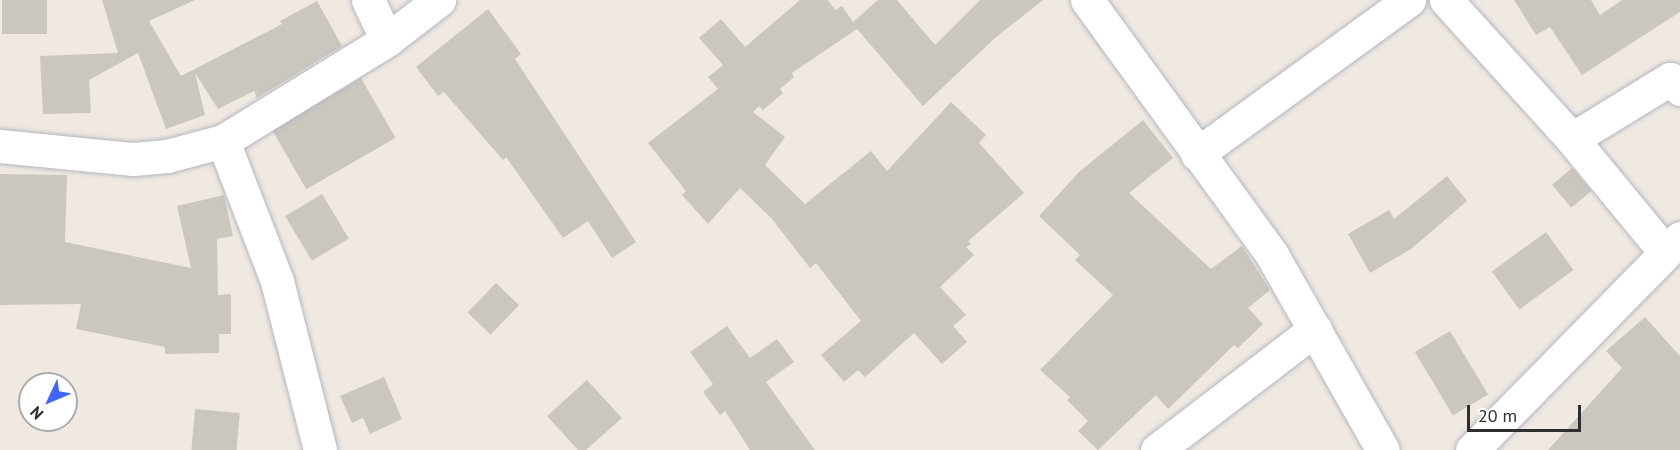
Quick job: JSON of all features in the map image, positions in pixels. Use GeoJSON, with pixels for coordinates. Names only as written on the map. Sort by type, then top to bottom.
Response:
{"type":"FeatureCollection","features":[{"type":"Feature","properties":{"kind":"street"},"geometry":{"type":"LineString","coordinates":[[368,0],[387,39]]}},
{"type":"Feature","properties":{"kind":"street"},"geometry":{"type":"LineString","coordinates":[[0,146],[133,159],[167,156],[223,141],[387,39],[439,0]]}},
{"type":"Feature","properties":{"kind":"street"},"geometry":{"type":"LineString","coordinates":[[1087,0],[1272,255],[1383,450]]}},
{"type":"Feature","properties":{"kind":"street"},"geometry":{"type":"LineString","coordinates":[[1197,154],[1409,0]]}},
{"type":"Feature","properties":{"kind":"street"},"geometry":{"type":"LineString","coordinates":[[1446,0],[1672,245],[1472,450]]}},
{"type":"Feature","properties":{"kind":"street"},"geometry":{"type":"LineString","coordinates":[[1572,139],[1670,79],[1680,89]]}},
{"type":"Feature","properties":{"kind":"street"},"geometry":{"type":"LineString","coordinates":[[223,141],[277,281],[320,450]]}},
{"type":"Feature","properties":{"kind":"street"},"geometry":{"type":"LineString","coordinates":[[1157,450],[1315,329]]}},
{"type":"Feature","properties":{"kind":"building"},"geometry":{"type":"Polygon","coordinates":[[[2,0],[47,0],[47,34],[2,34],[2,0]]]}},
{"type":"Feature","properties":{"kind":"building"},"geometry":{"type":"Polygon","coordinates":[[[102,0],[195,0],[149,21],[181,76],[282,24],[280,21],[317,1],[342,46],[257,98],[254,91],[218,109],[195,73],[205,115],[166,129],[138,53],[89,80],[91,113],[43,114],[40,56],[118,53],[102,0]]]}},
{"type":"Feature","properties":{"kind":"building"},"geometry":{"type":"Polygon","coordinates":[[[800,0],[828,0],[835,10],[842,6],[853,22],[878,0],[897,0],[935,45],[980,0],[1043,0],[995,38],[923,106],[857,29],[792,73],[794,77],[780,89],[783,93],[763,110],[759,106],[753,112],[785,137],[765,165],[805,204],[871,151],[887,171],[951,102],[986,135],[979,143],[1024,193],[968,241],[971,244],[966,247],[974,255],[940,287],[966,315],[953,326],[967,342],[942,364],[914,333],[865,377],[858,370],[844,382],[821,355],[861,321],[816,263],[810,268],[772,219],[740,188],[708,224],[682,195],[686,191],[648,143],[718,89],[708,77],[723,65],[699,38],[721,19],[745,47],[800,0]]]}},
{"type":"Feature","properties":{"kind":"building"},"geometry":{"type":"Polygon","coordinates":[[[1514,0],[1591,0],[1600,15],[1622,0],[1680,0],[1680,12],[1582,75],[1550,27],[1536,35],[1514,0]]]}},
{"type":"Feature","properties":{"kind":"building"},"geometry":{"type":"Polygon","coordinates":[[[488,9],[521,54],[515,59],[636,242],[612,258],[588,221],[563,238],[506,157],[503,160],[444,92],[438,96],[416,67],[488,9]]]}},
{"type":"Feature","properties":{"kind":"building"},"geometry":{"type":"Polygon","coordinates":[[[361,78],[396,138],[306,189],[272,130],[361,78]]]}},
{"type":"Feature","properties":{"kind":"building"},"geometry":{"type":"Polygon","coordinates":[[[1143,120],[1173,158],[1129,193],[1211,269],[1242,246],[1270,290],[1248,308],[1263,324],[1238,348],[1234,345],[1168,409],[1156,395],[1098,450],[1078,431],[1088,421],[1067,400],[1070,397],[1040,370],[1113,295],[1075,260],[1080,255],[1039,216],[1079,172],[1143,120]]]}},
{"type":"Feature","properties":{"kind":"building"},"geometry":{"type":"Polygon","coordinates":[[[1572,168],[1591,191],[1571,208],[1552,185],[1572,168]]]}},
{"type":"Feature","properties":{"kind":"building"},"geometry":{"type":"Polygon","coordinates":[[[0,174],[67,175],[65,242],[191,268],[177,206],[224,195],[233,236],[217,239],[218,295],[231,294],[231,334],[219,334],[219,353],[165,354],[165,347],[76,329],[81,304],[0,305],[0,174]]]}},
{"type":"Feature","properties":{"kind":"building"},"geometry":{"type":"Polygon","coordinates":[[[1447,176],[1467,201],[1411,249],[1370,273],[1348,234],[1389,210],[1394,219],[1447,176]]]}},
{"type":"Feature","properties":{"kind":"building"},"geometry":{"type":"Polygon","coordinates":[[[322,194],[349,239],[312,261],[285,216],[322,194]]]}},
{"type":"Feature","properties":{"kind":"building"},"geometry":{"type":"Polygon","coordinates":[[[1546,232],[1574,270],[1519,309],[1492,271],[1546,232]]]}},
{"type":"Feature","properties":{"kind":"building"},"geometry":{"type":"Polygon","coordinates":[[[496,283],[519,305],[491,335],[468,312],[496,283]]]}},
{"type":"Feature","properties":{"kind":"building"},"geometry":{"type":"Polygon","coordinates":[[[1645,317],[1680,356],[1680,450],[1548,450],[1622,368],[1606,351],[1645,317]]]}},
{"type":"Feature","properties":{"kind":"building"},"geometry":{"type":"Polygon","coordinates":[[[727,326],[750,358],[777,339],[794,362],[766,382],[815,450],[750,450],[725,411],[720,415],[703,392],[713,384],[690,352],[727,326]]]}},
{"type":"Feature","properties":{"kind":"building"},"geometry":{"type":"Polygon","coordinates":[[[1450,331],[1488,394],[1453,416],[1415,352],[1450,331]]]}},
{"type":"Feature","properties":{"kind":"building"},"geometry":{"type":"Polygon","coordinates":[[[384,377],[402,419],[370,434],[363,418],[352,423],[340,396],[384,377]]]}},
{"type":"Feature","properties":{"kind":"building"},"geometry":{"type":"Polygon","coordinates":[[[587,380],[622,418],[586,450],[578,450],[547,416],[587,380]]]}},
{"type":"Feature","properties":{"kind":"building"},"geometry":{"type":"Polygon","coordinates":[[[195,409],[240,413],[237,450],[191,450],[195,409]]]}}]}
